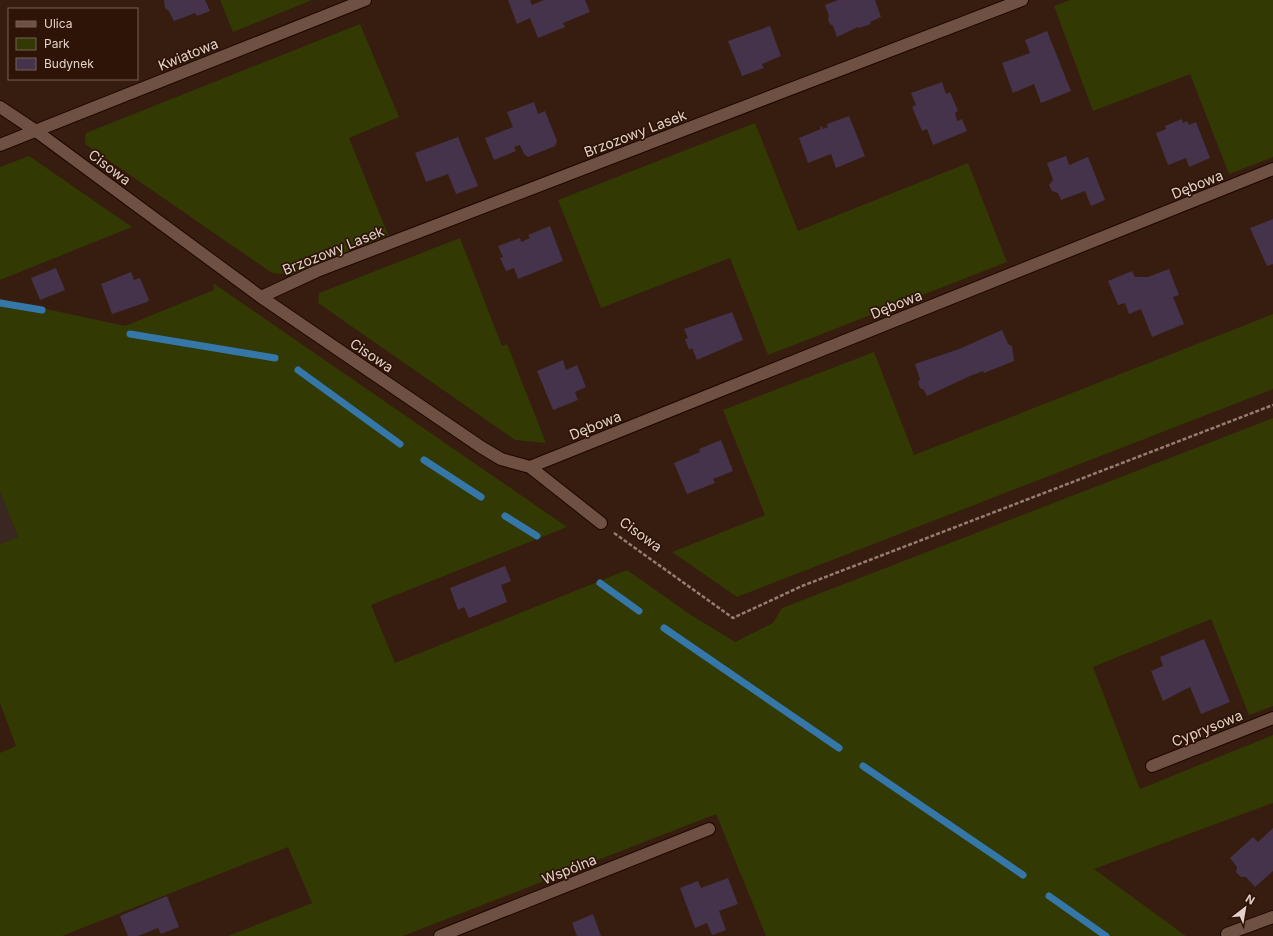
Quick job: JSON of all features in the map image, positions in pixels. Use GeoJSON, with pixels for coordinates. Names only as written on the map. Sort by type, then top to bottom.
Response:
{"type":"FeatureCollection","features":[{"type":"Feature","properties":{"kind":"street","name":"Kwiatowa"},"geometry":{"type":"LineString","coordinates":[[0,145],[365,0]]}},
{"type":"Feature","properties":{"kind":"street","name":"Brzozowy Lasek"},"geometry":{"type":"LineString","coordinates":[[261,297],[325,268],[1022,0]]}},
{"type":"Feature","properties":{"kind":"street","name":"Cisowa"},"geometry":{"type":"LineString","coordinates":[[0,107],[36,131],[261,297],[481,448],[501,459],[530,467],[601,523]]}},
{"type":"Feature","properties":{"kind":"street","name":"Dębowa"},"geometry":{"type":"LineString","coordinates":[[530,467],[1273,170]]}},
{"type":"Feature","properties":{"kind":"street","name":"Cyprysowa"},"geometry":{"type":"LineString","coordinates":[[1152,766],[1273,718]]}},
{"type":"Feature","properties":{"kind":"street","name":"Wspólna"},"geometry":{"type":"LineString","coordinates":[[440,936],[709,829]]}},
{"type":"Feature","properties":{"kind":"street"},"geometry":{"type":"LineString","coordinates":[[1227,934],[1273,917]]}},
{"type":"Feature","properties":{"kind":"path","name":"Cisowa"},"geometry":{"type":"LineString","coordinates":[[601,523],[733,618],[802,586],[1273,405]]}},
{"type":"Feature","properties":{"kind":"shaded area"},"geometry":{"type":"Polygon","coordinates":[[[0,492],[18,537],[0,544],[0,492]]]}},
{"type":"Feature","properties":{"kind":"green space"},"geometry":{"type":"Polygon","coordinates":[[[220,0],[312,0],[233,32],[220,0]]]}},
{"type":"Feature","properties":{"kind":"green space"},"geometry":{"type":"Polygon","coordinates":[[[1070,0],[1273,0],[1273,157],[1229,174],[1190,74],[1093,111],[1054,6],[1070,0]]]}},
{"type":"Feature","properties":{"kind":"green space"},"geometry":{"type":"Polygon","coordinates":[[[360,24],[399,117],[349,138],[389,237],[293,275],[272,273],[85,144],[86,133],[360,24]]]}},
{"type":"Feature","properties":{"kind":"green space"},"geometry":{"type":"Polygon","coordinates":[[[755,123],[798,231],[968,163],[1007,262],[768,355],[730,258],[601,308],[558,200],[755,123]]]}},
{"type":"Feature","properties":{"kind":"green space"},"geometry":{"type":"Polygon","coordinates":[[[29,156],[132,227],[0,280],[0,167],[29,156]]]}},
{"type":"Feature","properties":{"kind":"green space"},"geometry":{"type":"Polygon","coordinates":[[[460,238],[502,346],[507,344],[546,443],[515,440],[318,303],[319,293],[460,238]]]}},
{"type":"Feature","properties":{"kind":"green space"},"geometry":{"type":"Polygon","coordinates":[[[213,283],[567,527],[371,605],[395,663],[627,570],[691,615],[735,642],[773,623],[782,608],[1273,418],[1273,706],[1249,715],[1211,619],[1093,667],[1140,789],[1273,735],[1273,803],[1094,869],[1186,936],[766,936],[716,814],[403,936],[228,936],[312,903],[288,847],[62,936],[0,936],[0,753],[16,746],[0,703],[0,544],[18,537],[0,492],[0,299],[125,326],[214,290],[213,283]]]}},
{"type":"Feature","properties":{"kind":"green space"},"geometry":{"type":"Polygon","coordinates":[[[1273,314],[1273,389],[737,597],[672,552],[765,515],[723,410],[874,352],[914,455],[1273,314]]]}},
{"type":"Feature","properties":{"kind":"building"},"geometry":{"type":"Polygon","coordinates":[[[164,0],[205,0],[210,11],[197,16],[195,13],[174,21],[169,11],[165,8],[164,0]]]}},
{"type":"Feature","properties":{"kind":"building"},"geometry":{"type":"Polygon","coordinates":[[[508,0],[530,0],[532,5],[544,0],[585,0],[590,12],[563,23],[565,27],[538,38],[530,18],[517,24],[508,0]]]}},
{"type":"Feature","properties":{"kind":"building"},"geometry":{"type":"Polygon","coordinates":[[[838,0],[875,0],[881,17],[870,22],[871,24],[858,27],[837,37],[833,26],[828,20],[829,16],[825,5],[838,0]]]}},
{"type":"Feature","properties":{"kind":"building"},"geometry":{"type":"Polygon","coordinates":[[[770,26],[781,56],[762,64],[764,68],[742,76],[728,41],[770,26]]]}},
{"type":"Feature","properties":{"kind":"building"},"geometry":{"type":"Polygon","coordinates":[[[1047,31],[1071,91],[1041,103],[1034,84],[1013,93],[1002,63],[1030,53],[1025,40],[1047,31]]]}},
{"type":"Feature","properties":{"kind":"building"},"geometry":{"type":"Polygon","coordinates":[[[942,82],[946,94],[950,92],[958,111],[955,113],[957,121],[962,119],[967,131],[933,145],[927,129],[922,131],[912,107],[916,105],[911,93],[942,82]]]}},
{"type":"Feature","properties":{"kind":"building"},"geometry":{"type":"Polygon","coordinates":[[[534,102],[538,114],[545,111],[557,141],[555,146],[528,157],[524,154],[520,145],[514,147],[516,151],[494,160],[485,138],[513,127],[507,112],[534,102]]]}},
{"type":"Feature","properties":{"kind":"building"},"geometry":{"type":"Polygon","coordinates":[[[849,116],[865,156],[836,168],[831,154],[808,163],[799,138],[821,129],[820,127],[822,126],[823,129],[828,127],[827,124],[849,116]]]}},
{"type":"Feature","properties":{"kind":"building"},"geometry":{"type":"Polygon","coordinates":[[[1182,119],[1183,123],[1187,121],[1189,125],[1196,122],[1210,158],[1189,167],[1186,158],[1168,165],[1156,133],[1166,129],[1165,126],[1182,119]]]}},
{"type":"Feature","properties":{"kind":"building"},"geometry":{"type":"Polygon","coordinates":[[[458,137],[478,186],[456,194],[448,174],[426,182],[415,153],[458,137]]]}},
{"type":"Feature","properties":{"kind":"building"},"geometry":{"type":"Polygon","coordinates":[[[1066,156],[1069,165],[1088,157],[1105,200],[1091,206],[1085,191],[1061,200],[1058,193],[1052,191],[1049,185],[1053,180],[1047,163],[1066,156]]]}},
{"type":"Feature","properties":{"kind":"building"},"geometry":{"type":"Polygon","coordinates":[[[1273,219],[1273,264],[1267,266],[1250,228],[1273,219]]]}},
{"type":"Feature","properties":{"kind":"building"},"geometry":{"type":"Polygon","coordinates":[[[550,226],[563,261],[518,279],[514,268],[506,271],[500,258],[503,257],[498,246],[520,238],[521,242],[530,238],[528,235],[550,226]]]}},
{"type":"Feature","properties":{"kind":"building"},"geometry":{"type":"Polygon","coordinates":[[[56,268],[65,290],[40,300],[31,278],[56,268]]]}},
{"type":"Feature","properties":{"kind":"building"},"geometry":{"type":"Polygon","coordinates":[[[1169,269],[1179,295],[1173,297],[1184,324],[1152,337],[1141,309],[1129,314],[1125,303],[1118,305],[1108,281],[1132,271],[1135,277],[1148,277],[1169,269]]]}},
{"type":"Feature","properties":{"kind":"building"},"geometry":{"type":"Polygon","coordinates":[[[131,272],[134,280],[140,278],[149,300],[112,314],[101,284],[131,272]]]}},
{"type":"Feature","properties":{"kind":"building"},"geometry":{"type":"Polygon","coordinates":[[[732,312],[743,340],[697,360],[692,348],[689,350],[685,339],[688,338],[684,329],[732,312]]]}},
{"type":"Feature","properties":{"kind":"building"},"geometry":{"type":"Polygon","coordinates":[[[1002,330],[1008,344],[1012,346],[1014,361],[984,373],[983,371],[970,376],[927,396],[924,390],[920,388],[918,383],[920,379],[915,364],[959,349],[1002,330]]]}},
{"type":"Feature","properties":{"kind":"building"},"geometry":{"type":"Polygon","coordinates":[[[563,360],[566,370],[577,365],[586,387],[575,392],[578,400],[553,410],[537,371],[563,360]]]}},
{"type":"Feature","properties":{"kind":"building"},"geometry":{"type":"Polygon","coordinates":[[[721,440],[733,471],[713,479],[715,483],[687,494],[674,463],[700,452],[699,449],[721,440]]]}},
{"type":"Feature","properties":{"kind":"building"},"geometry":{"type":"Polygon","coordinates":[[[505,566],[511,581],[501,585],[507,602],[469,618],[464,607],[458,610],[450,588],[505,566]]]}},
{"type":"Feature","properties":{"kind":"building"},"geometry":{"type":"Polygon","coordinates":[[[1204,639],[1230,702],[1201,714],[1190,687],[1163,701],[1151,671],[1163,666],[1160,657],[1204,639]]]}},
{"type":"Feature","properties":{"kind":"building"},"geometry":{"type":"Polygon","coordinates":[[[1273,828],[1273,871],[1255,887],[1246,877],[1241,877],[1236,872],[1237,867],[1230,858],[1253,837],[1258,842],[1273,828]]]}},
{"type":"Feature","properties":{"kind":"building"},"geometry":{"type":"Polygon","coordinates":[[[728,878],[738,904],[719,911],[726,930],[712,935],[707,923],[695,928],[680,888],[698,881],[701,888],[728,878]]]}},
{"type":"Feature","properties":{"kind":"building"},"geometry":{"type":"Polygon","coordinates":[[[167,896],[179,927],[161,934],[158,928],[138,936],[128,936],[120,916],[167,896]]]}},
{"type":"Feature","properties":{"kind":"building"},"geometry":{"type":"Polygon","coordinates":[[[593,914],[601,936],[577,936],[572,923],[593,914]]]}},
{"type":"Feature","properties":{"kind":"waterway"},"geometry":{"type":"LineString","coordinates":[[0,303],[42,310]]}},
{"type":"Feature","properties":{"kind":"waterway"},"geometry":{"type":"LineString","coordinates":[[130,334],[275,358]]}},
{"type":"Feature","properties":{"kind":"waterway"},"geometry":{"type":"LineString","coordinates":[[298,370],[400,444]]}},
{"type":"Feature","properties":{"kind":"waterway"},"geometry":{"type":"LineString","coordinates":[[424,460],[481,497]]}},
{"type":"Feature","properties":{"kind":"waterway"},"geometry":{"type":"LineString","coordinates":[[505,516],[537,536]]}},
{"type":"Feature","properties":{"kind":"waterway"},"geometry":{"type":"LineString","coordinates":[[600,583],[639,611]]}},
{"type":"Feature","properties":{"kind":"waterway"},"geometry":{"type":"LineString","coordinates":[[664,628],[839,748]]}},
{"type":"Feature","properties":{"kind":"waterway"},"geometry":{"type":"LineString","coordinates":[[863,766],[1023,875]]}},
{"type":"Feature","properties":{"kind":"waterway"},"geometry":{"type":"LineString","coordinates":[[1049,896],[1106,936]]}}]}
